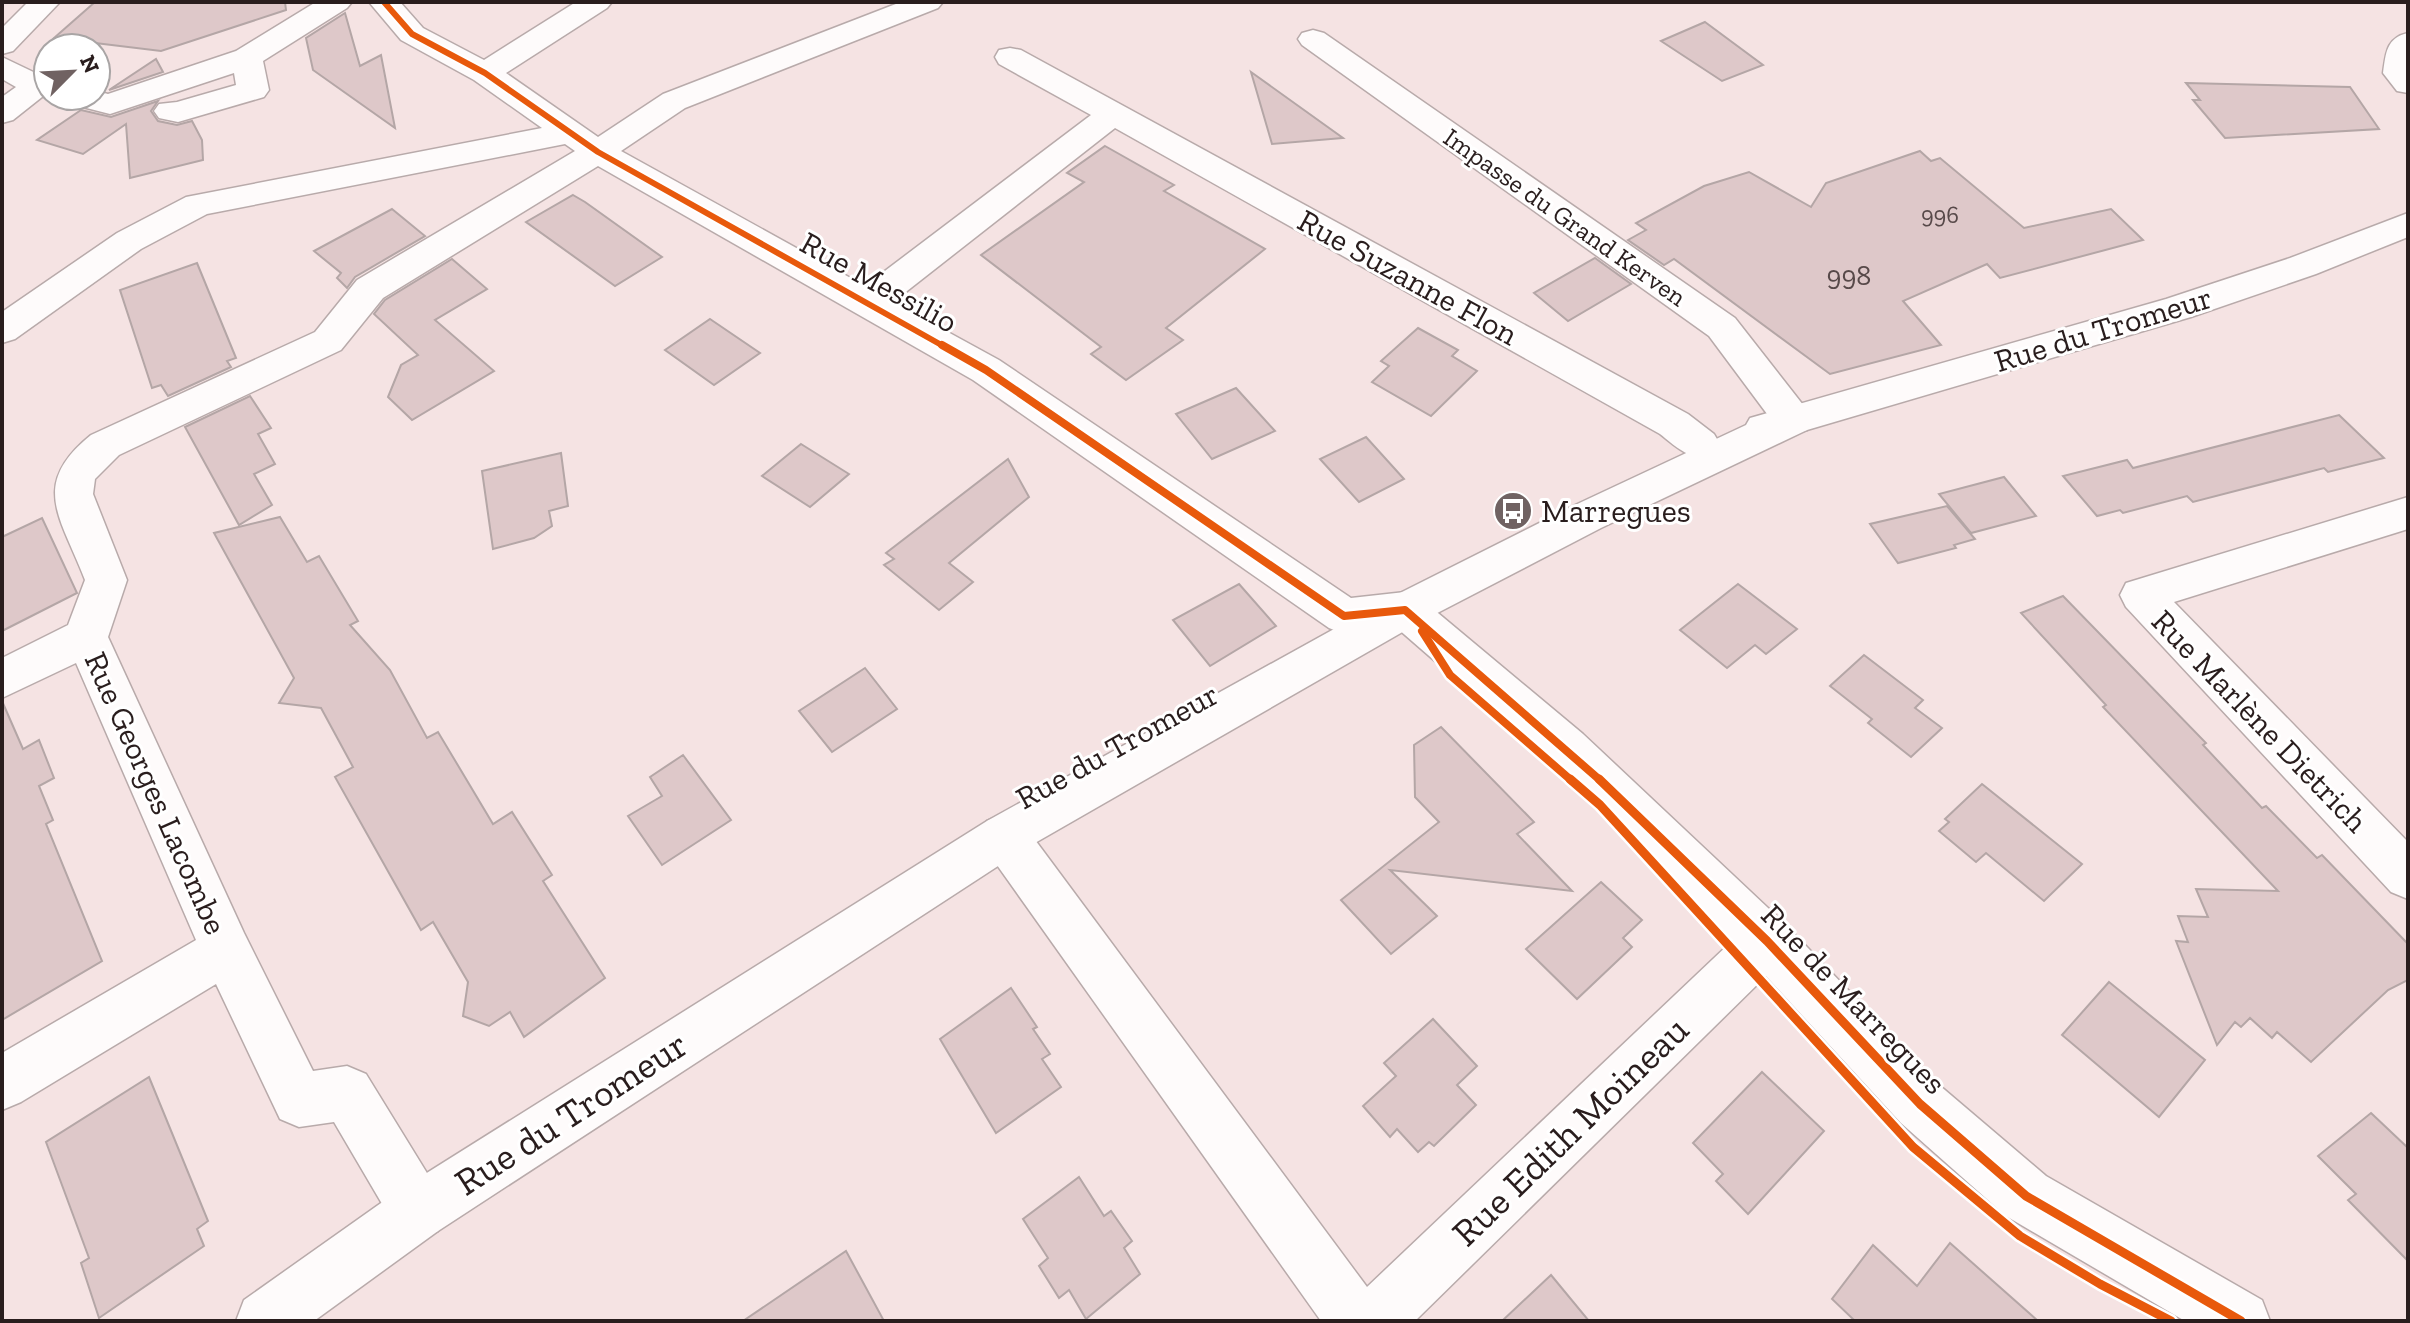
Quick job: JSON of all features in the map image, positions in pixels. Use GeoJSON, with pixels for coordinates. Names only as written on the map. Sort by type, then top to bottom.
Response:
{"type":"FeatureCollection","features":[{"type":"Feature","properties":{"kind":"street"},"geometry":{"type":"LineString","coordinates":[[2,45],[45,2]]}},
{"type":"Feature","properties":{"kind":"street"},"geometry":{"type":"LineString","coordinates":[[112,104],[178,112],[253,90],[247,58],[337,2]]}},
{"type":"Feature","properties":{"kind":"street","name":"Rue Messilio"},"geometry":{"type":"LineString","coordinates":[[384,2],[412,34],[485,73],[584,142],[986,370],[1344,616]]}},
{"type":"Feature","properties":{"kind":"street"},"geometry":{"type":"LineString","coordinates":[[485,73],[597,2]]}},
{"type":"Feature","properties":{"kind":"street","name":"Rue Georges Lacombe"},"geometry":{"type":"LineString","coordinates":[[418,1211],[347,1093],[299,1100],[226,950],[86,637],[106,580],[73,494],[75,476],[88,459],[105,445],[328,341],[370,289],[584,142],[674,101],[928,2]]}},
{"type":"Feature","properties":{"kind":"street","name":"Impasse du Grand Kerven"},"geometry":{"type":"LineString","coordinates":[[1313,39],[1722,327],[1793,420]]}},
{"type":"Feature","properties":{"kind":"street"},"geometry":{"type":"LineString","coordinates":[[2408,42],[2402,47],[2399,73],[2408,84]]}},
{"type":"Feature","properties":{"kind":"street","name":"Rue Suzanne Flon"},"geometry":{"type":"LineString","coordinates":[[1010,57],[1674,424],[1700,444]]}},
{"type":"Feature","properties":{"kind":"street"},"geometry":{"type":"LineString","coordinates":[[2,66],[32,82]]}},
{"type":"Feature","properties":{"kind":"street"},"geometry":{"type":"LineString","coordinates":[[2,113],[32,95]]}},
{"type":"Feature","properties":{"kind":"street"},"geometry":{"type":"LineString","coordinates":[[867,303],[1113,114]]}},
{"type":"Feature","properties":{"kind":"street"},"geometry":{"type":"LineString","coordinates":[[2,330],[129,241],[198,205],[584,142]]}},
{"type":"Feature","properties":{"kind":"street","name":"Rue du Tromeur"},"geometry":{"type":"LineString","coordinates":[[1004,836],[1146,730],[1344,616],[1700,444],[2178,308],[2303,266],[2408,224]]}},
{"type":"Feature","properties":{"kind":"street","name":"Rue du Tromeur"},"geometry":{"type":"LineString","coordinates":[[265,1321],[418,1211],[1004,836],[1405,610],[1587,517],[1793,420]]}},
{"type":"Feature","properties":{"kind":"street","name":"Rue Marlène Dietrich"},"geometry":{"type":"LineString","coordinates":[[2408,513],[2141,595],[2408,876]]}},
{"type":"Feature","properties":{"kind":"street"},"geometry":{"type":"LineString","coordinates":[[1344,616],[1405,610]]}},
{"type":"Feature","properties":{"kind":"street","name":"Rue de Marregues"},"geometry":{"type":"LineString","coordinates":[[1405,610],[1567,748],[1767,941],[1920,1104],[2026,1196],[2241,1321]]}},
{"type":"Feature","properties":{"kind":"street","name":"Rue Georges Lacombe"},"geometry":{"type":"LineString","coordinates":[[2,679],[86,637]]}},
{"type":"Feature","properties":{"kind":"street"},"geometry":{"type":"LineString","coordinates":[[1004,836],[1356,1321]]}},
{"type":"Feature","properties":{"kind":"street","name":"Rue Edith Moineau"},"geometry":{"type":"LineString","coordinates":[[1373,1321],[1767,941]]}},
{"type":"Feature","properties":{"kind":"street","name":"Rue Georges Lacombe"},"geometry":{"type":"LineString","coordinates":[[2,1083],[226,950]]}},
{"type":"Feature","properties":{"kind":"building"},"geometry":{"type":"Polygon","coordinates":[[[95,2],[285,2],[286,10],[161,51],[112,45],[112,32],[61,32],[95,2]]]}},
{"type":"Feature","properties":{"kind":"building"},"geometry":{"type":"Polygon","coordinates":[[[345,13],[360,66],[381,55],[395,128],[313,70],[306,38],[345,13]]]}},
{"type":"Feature","properties":{"kind":"building"},"geometry":{"type":"Polygon","coordinates":[[[1705,22],[1763,65],[1722,81],[1661,41],[1705,22]]]}},
{"type":"Feature","properties":{"kind":"building"},"geometry":{"type":"Polygon","coordinates":[[[156,59],[163,72],[112,89],[156,59]]]}},
{"type":"Feature","properties":{"kind":"building"},"geometry":{"type":"Polygon","coordinates":[[[1251,72],[1343,138],[1272,144],[1251,72]]]}},
{"type":"Feature","properties":{"kind":"building"},"geometry":{"type":"Polygon","coordinates":[[[2186,83],[2350,87],[2379,129],[2225,138],[2193,100],[2200,100],[2186,83]]]}},
{"type":"Feature","properties":{"kind":"building"},"geometry":{"type":"Polygon","coordinates":[[[158,101],[151,111],[158,121],[177,125],[192,121],[202,140],[203,160],[130,178],[126,124],[83,154],[37,140],[78,112],[111,117],[158,101]]]}},
{"type":"Feature","properties":{"kind":"building"},"geometry":{"type":"Polygon","coordinates":[[[1105,146],[1174,185],[1164,191],[1265,249],[1166,328],[1183,340],[1126,380],[1091,354],[1101,347],[981,255],[1084,182],[1067,173],[1105,146]]]}},
{"type":"Feature","properties":{"kind":"building"},"geometry":{"type":"Polygon","coordinates":[[[1920,151],[1931,161],[1940,158],[2024,228],[2111,209],[2143,240],[2000,278],[1987,264],[1903,301],[1941,345],[1830,374],[1674,259],[1664,265],[1628,240],[1646,230],[1636,223],[1704,186],[1749,172],[1811,207],[1826,183],[1920,151]]]}},
{"type":"Feature","properties":{"kind":"building"},"geometry":{"type":"Polygon","coordinates":[[[573,195],[662,257],[615,286],[526,222],[573,195]]]}},
{"type":"Feature","properties":{"kind":"building"},"geometry":{"type":"Polygon","coordinates":[[[392,209],[425,236],[355,277],[347,288],[337,278],[341,273],[314,251],[392,209]]]}},
{"type":"Feature","properties":{"kind":"building"},"geometry":{"type":"Polygon","coordinates":[[[1595,258],[1631,284],[1568,321],[1534,293],[1595,258]]]}},
{"type":"Feature","properties":{"kind":"building"},"geometry":{"type":"Polygon","coordinates":[[[452,259],[487,289],[435,320],[494,371],[412,420],[388,397],[401,365],[418,355],[374,314],[385,300],[452,259]]]}},
{"type":"Feature","properties":{"kind":"building"},"geometry":{"type":"Polygon","coordinates":[[[197,263],[236,358],[227,361],[231,367],[168,396],[161,385],[152,388],[120,290],[197,263]]]}},
{"type":"Feature","properties":{"kind":"building"},"geometry":{"type":"Polygon","coordinates":[[[710,319],[760,353],[714,385],[665,350],[710,319]]]}},
{"type":"Feature","properties":{"kind":"building"},"geometry":{"type":"Polygon","coordinates":[[[1418,328],[1458,350],[1452,356],[1477,371],[1431,416],[1372,382],[1389,366],[1381,361],[1418,328]]]}},
{"type":"Feature","properties":{"kind":"building"},"geometry":{"type":"Polygon","coordinates":[[[1236,388],[1275,431],[1212,459],[1176,414],[1236,388]]]}},
{"type":"Feature","properties":{"kind":"building"},"geometry":{"type":"Polygon","coordinates":[[[250,396],[271,428],[258,434],[275,464],[254,474],[272,505],[239,525],[185,427],[250,396]]]}},
{"type":"Feature","properties":{"kind":"building"},"geometry":{"type":"Polygon","coordinates":[[[2339,415],[2384,458],[2328,472],[2324,468],[2193,502],[2187,496],[2123,513],[2120,510],[2097,516],[2063,476],[2127,460],[2133,468],[2339,415]]]}},
{"type":"Feature","properties":{"kind":"building"},"geometry":{"type":"Polygon","coordinates":[[[1366,437],[1404,479],[1359,502],[1320,459],[1366,437]]]}},
{"type":"Feature","properties":{"kind":"building"},"geometry":{"type":"Polygon","coordinates":[[[801,444],[849,474],[810,507],[762,476],[801,444]]]}},
{"type":"Feature","properties":{"kind":"building"},"geometry":{"type":"Polygon","coordinates":[[[561,453],[568,506],[549,511],[552,526],[534,538],[493,549],[482,471],[561,453]]]}},
{"type":"Feature","properties":{"kind":"building"},"geometry":{"type":"Polygon","coordinates":[[[1008,459],[1029,497],[949,563],[973,582],[939,610],[884,565],[894,559],[886,553],[1008,459]]]}},
{"type":"Feature","properties":{"kind":"building"},"geometry":{"type":"Polygon","coordinates":[[[2004,477],[2036,516],[1971,533],[1939,494],[2004,477]]]}},
{"type":"Feature","properties":{"kind":"building"},"geometry":{"type":"Polygon","coordinates":[[[1947,506],[1975,539],[1954,545],[1956,548],[1898,563],[1870,524],[1947,506]]]}},
{"type":"Feature","properties":{"kind":"building"},"geometry":{"type":"Polygon","coordinates":[[[280,517],[307,562],[319,556],[358,621],[350,625],[390,670],[427,738],[438,732],[493,824],[512,812],[552,875],[543,881],[605,978],[524,1037],[510,1012],[489,1026],[463,1016],[468,982],[433,922],[421,930],[335,777],[353,767],[321,708],[279,703],[294,678],[214,533],[280,517]]]}},
{"type":"Feature","properties":{"kind":"building"},"geometry":{"type":"Polygon","coordinates":[[[42,518],[77,593],[2,631],[2,537],[42,518]]]}},
{"type":"Feature","properties":{"kind":"building"},"geometry":{"type":"Polygon","coordinates":[[[1239,584],[1276,626],[1210,666],[1173,620],[1239,584]]]}},
{"type":"Feature","properties":{"kind":"building"},"geometry":{"type":"Polygon","coordinates":[[[1738,584],[1797,629],[1766,654],[1755,645],[1727,668],[1680,630],[1738,584]]]}},
{"type":"Feature","properties":{"kind":"building"},"geometry":{"type":"Polygon","coordinates":[[[2063,596],[2206,743],[2203,745],[2262,808],[2266,806],[2317,858],[2322,855],[2408,944],[2408,980],[2388,990],[2311,1062],[2277,1032],[2272,1038],[2250,1018],[2241,1027],[2235,1022],[2217,1045],[2176,941],[2188,942],[2178,916],[2208,917],[2196,889],[2278,891],[2103,707],[2106,705],[2021,613],[2063,596]]]}},
{"type":"Feature","properties":{"kind":"building"},"geometry":{"type":"Polygon","coordinates":[[[1864,655],[1923,700],[1915,708],[1942,728],[1911,757],[1868,723],[1872,719],[1830,686],[1864,655]]]}},
{"type":"Feature","properties":{"kind":"building"},"geometry":{"type":"Polygon","coordinates":[[[865,668],[897,709],[832,752],[799,711],[865,668]]]}},
{"type":"Feature","properties":{"kind":"building"},"geometry":{"type":"Polygon","coordinates":[[[2,701],[23,749],[39,740],[54,778],[39,786],[53,820],[46,824],[102,961],[2,1020],[2,701]]]}},
{"type":"Feature","properties":{"kind":"building"},"geometry":{"type":"Polygon","coordinates":[[[1441,727],[1534,822],[1517,834],[1572,891],[1390,870],[1437,916],[1391,954],[1341,900],[1439,822],[1415,797],[1414,745],[1441,727]]]}},
{"type":"Feature","properties":{"kind":"building"},"geometry":{"type":"Polygon","coordinates":[[[683,755],[731,820],[662,865],[628,816],[662,796],[650,777],[683,755]]]}},
{"type":"Feature","properties":{"kind":"building"},"geometry":{"type":"Polygon","coordinates":[[[1982,784],[2082,864],[2044,901],[1986,853],[1976,862],[1939,831],[1949,822],[1945,819],[1982,784]]]}},
{"type":"Feature","properties":{"kind":"building"},"geometry":{"type":"Polygon","coordinates":[[[1601,882],[1642,920],[1623,938],[1632,947],[1577,999],[1526,949],[1601,882]]]}},
{"type":"Feature","properties":{"kind":"building"},"geometry":{"type":"Polygon","coordinates":[[[2109,982],[2205,1060],[2159,1117],[2062,1035],[2109,982]]]}},
{"type":"Feature","properties":{"kind":"building"},"geometry":{"type":"Polygon","coordinates":[[[1011,988],[1037,1027],[1033,1029],[1050,1054],[1042,1059],[1061,1087],[996,1133],[940,1039],[1011,988]]]}},
{"type":"Feature","properties":{"kind":"building"},"geometry":{"type":"Polygon","coordinates":[[[1433,1019],[1477,1066],[1457,1085],[1476,1105],[1434,1146],[1429,1142],[1418,1152],[1397,1129],[1390,1137],[1363,1106],[1396,1076],[1384,1063],[1433,1019]]]}},
{"type":"Feature","properties":{"kind":"building"},"geometry":{"type":"Polygon","coordinates":[[[1762,1072],[1824,1131],[1748,1214],[1716,1181],[1723,1174],[1693,1143],[1762,1072]]]}},
{"type":"Feature","properties":{"kind":"building"},"geometry":{"type":"Polygon","coordinates":[[[149,1077],[208,1221],[197,1229],[204,1246],[99,1318],[81,1263],[89,1258],[46,1142],[149,1077]]]}},
{"type":"Feature","properties":{"kind":"building"},"geometry":{"type":"Polygon","coordinates":[[[2371,1113],[2408,1148],[2408,1261],[2348,1200],[2356,1194],[2318,1156],[2371,1113]]]}},
{"type":"Feature","properties":{"kind":"building"},"geometry":{"type":"Polygon","coordinates":[[[1079,1177],[1104,1216],[1111,1211],[1132,1241],[1124,1248],[1140,1274],[1086,1319],[1069,1290],[1059,1298],[1039,1266],[1048,1258],[1023,1219],[1079,1177]]]}},
{"type":"Feature","properties":{"kind":"building"},"geometry":{"type":"Polygon","coordinates":[[[1950,1243],[2038,1321],[1855,1321],[1832,1299],[1873,1245],[1917,1286],[1950,1243]]]}},
{"type":"Feature","properties":{"kind":"building"},"geometry":{"type":"Polygon","coordinates":[[[846,1251],[884,1321],[743,1321],[846,1251]]]}},
{"type":"Feature","properties":{"kind":"building"},"geometry":{"type":"Polygon","coordinates":[[[1551,1275],[1589,1321],[1502,1321],[1551,1275]]]}},
{"type":"Feature","properties":{"kind":"cycle path"},"geometry":{"type":"LineString","coordinates":[[384,2],[412,34],[485,73],[598,152],[986,370],[1344,616],[1405,610],[1567,748],[1767,941],[1920,1104],[2026,1196],[2241,1321]]}},
{"type":"Feature","properties":{"kind":"cycle path"},"geometry":{"type":"LineString","coordinates":[[1422,631],[1450,675],[1600,805],[1913,1147],[2020,1236],[2100,1284],[2171,1321]]}},
{"type":"Feature","properties":{"kind":"place","name":"Marregues"},"geometry":{"type":"Point","coordinates":[1513,511]}}]}
